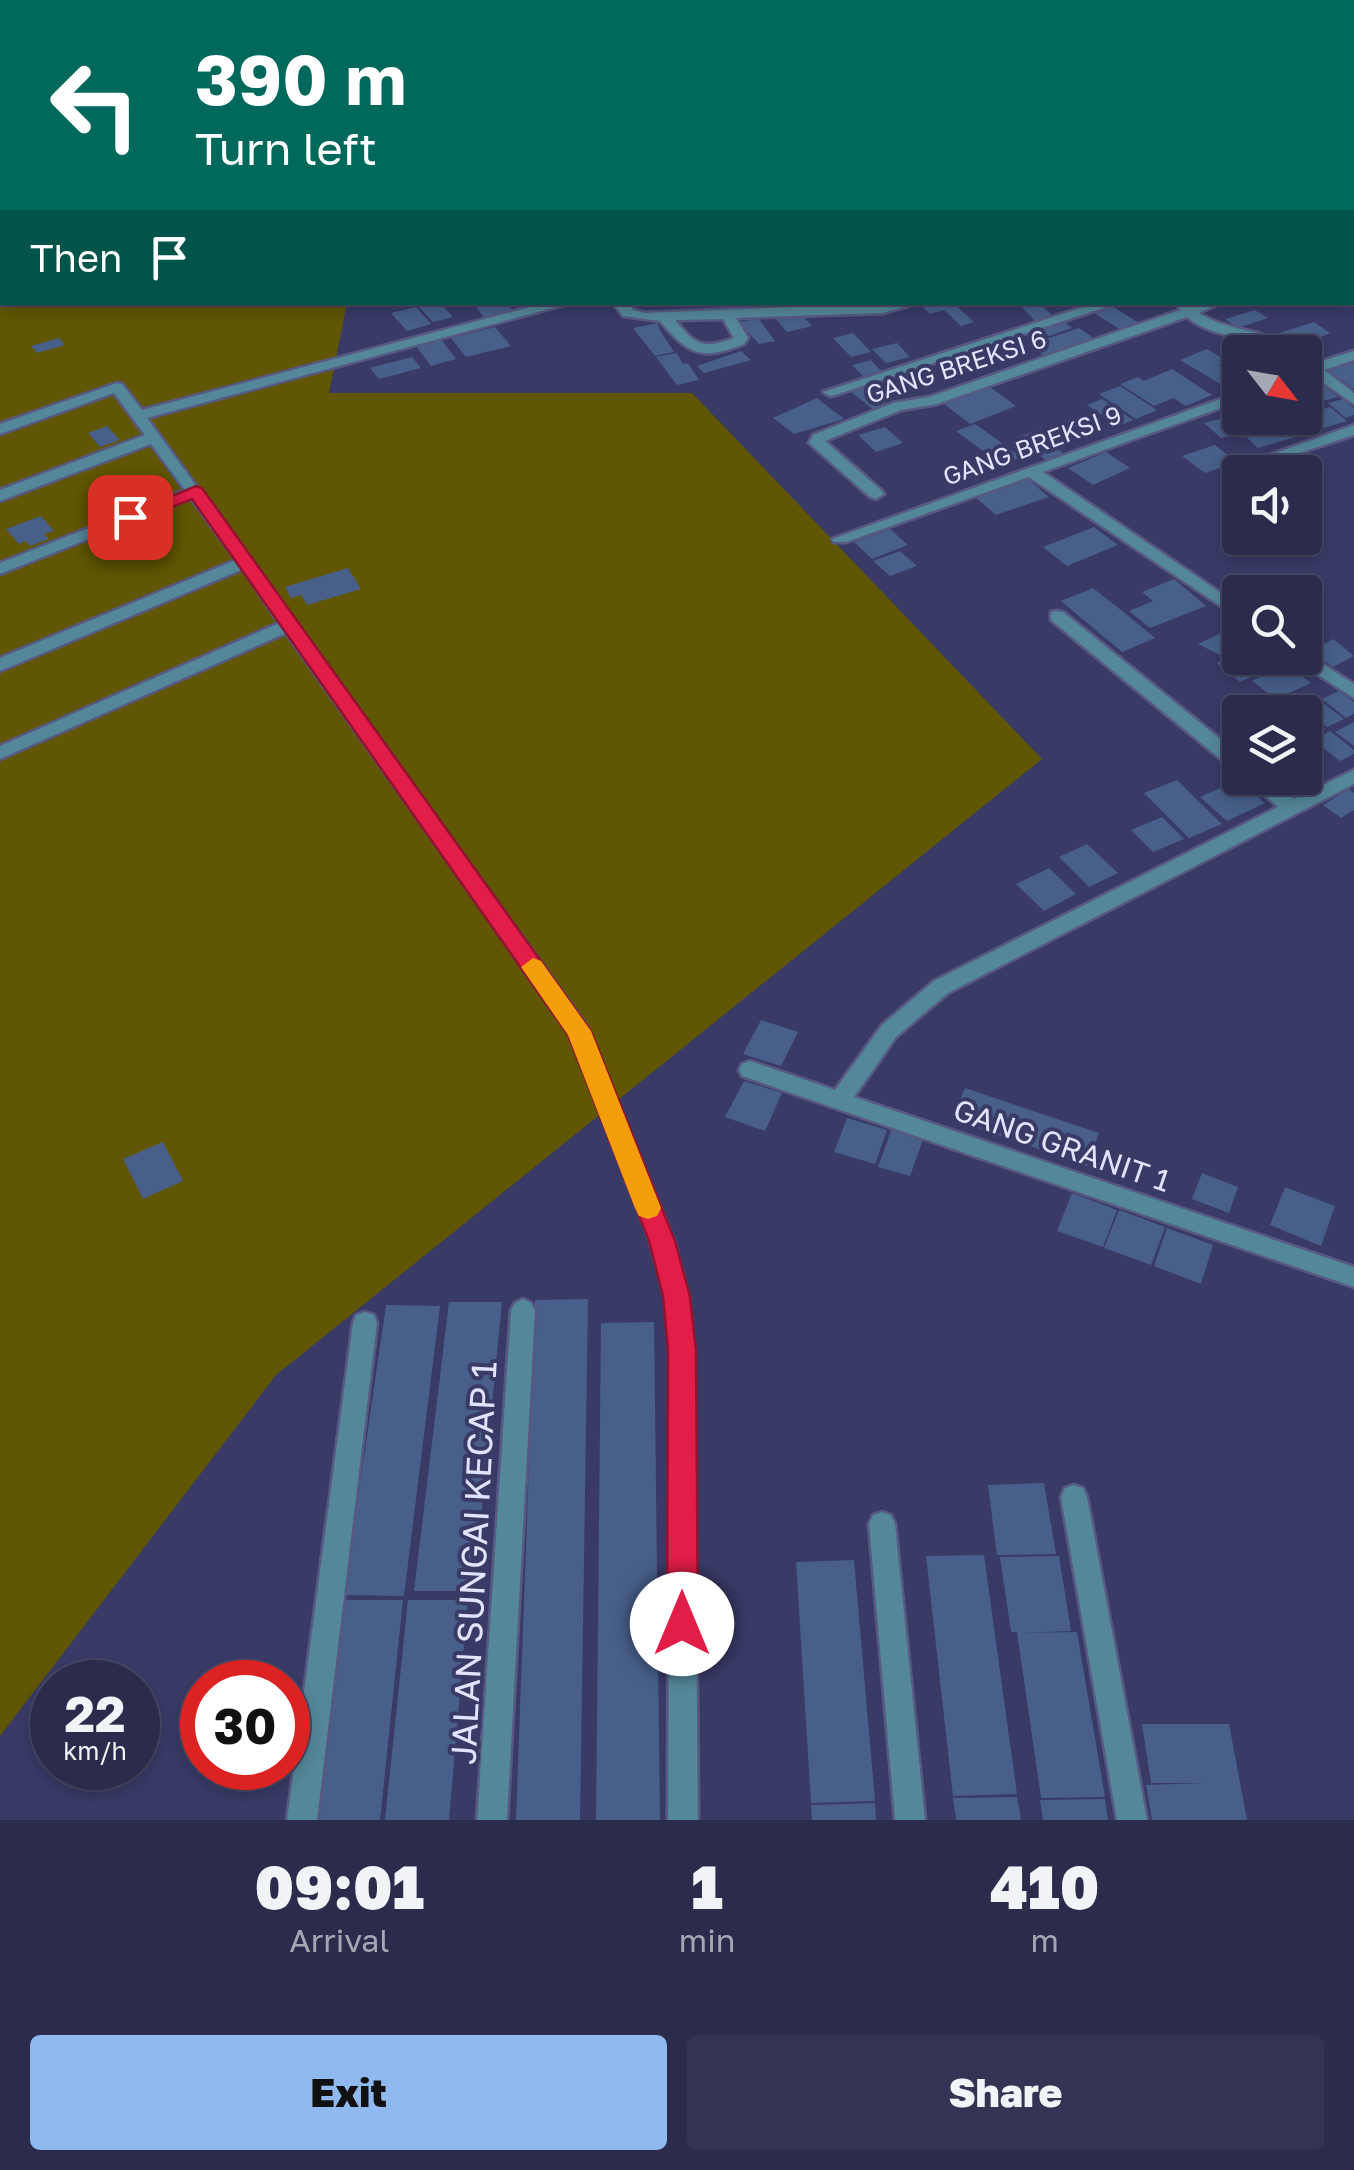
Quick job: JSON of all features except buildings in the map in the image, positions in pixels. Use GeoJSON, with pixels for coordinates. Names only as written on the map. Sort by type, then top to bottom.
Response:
{"type":"FeatureCollection","features":[{"type":"Feature","properties":{"kind":"street"},"geometry":{"type":"LineString","coordinates":[[140,415],[557,305]]}},
{"type":"Feature","properties":{"kind":"street"},"geometry":{"type":"LineString","coordinates":[[622,305],[635,316],[898,305]]}},
{"type":"Feature","properties":{"kind":"street"},"geometry":{"type":"LineString","coordinates":[[830,392],[1106,305]]}},
{"type":"Feature","properties":{"kind":"street"},"geometry":{"type":"LineString","coordinates":[[1184,307],[1217,332],[1237,335]]}},
{"type":"Feature","properties":{"kind":"street","name":"GANG BREKSI 6"},"geometry":{"type":"LineString","coordinates":[[876,494],[817,444],[818,438],[898,406],[932,402],[1184,307]]}},
{"type":"Feature","properties":{"kind":"street"},"geometry":{"type":"LineString","coordinates":[[664,316],[690,348],[702,350],[741,338],[728,314]]}},
{"type":"Feature","properties":{"kind":"street"},"geometry":{"type":"LineString","coordinates":[[1322,364],[1354,355]]}},
{"type":"Feature","properties":{"kind":"street"},"geometry":{"type":"LineString","coordinates":[[1322,378],[1354,400]]}},
{"type":"Feature","properties":{"kind":"street"},"geometry":{"type":"LineString","coordinates":[[0,429],[117,387],[579,1031],[662,1241],[677,1296],[682,1350],[683,1820]]}},
{"type":"Feature","properties":{"kind":"street","name":"GANG BREKSI 9"},"geometry":{"type":"LineString","coordinates":[[840,539],[1222,403]]}},
{"type":"Feature","properties":{"kind":"street"},"geometry":{"type":"LineString","coordinates":[[1279,455],[1354,430]]}},
{"type":"Feature","properties":{"kind":"street"},"geometry":{"type":"LineString","coordinates":[[0,496],[154,436]]}},
{"type":"Feature","properties":{"kind":"street"},"geometry":{"type":"LineString","coordinates":[[1033,472],[1222,602]]}},
{"type":"Feature","properties":{"kind":"street"},"geometry":{"type":"LineString","coordinates":[[0,569],[196,492]]}},
{"type":"Feature","properties":{"kind":"street"},"geometry":{"type":"LineString","coordinates":[[0,664],[246,562]]}},
{"type":"Feature","properties":{"kind":"street"},"geometry":{"type":"LineString","coordinates":[[1057,616],[1222,750]]}},
{"type":"Feature","properties":{"kind":"street"},"geometry":{"type":"LineString","coordinates":[[0,753],[289,624]]}},
{"type":"Feature","properties":{"kind":"street"},"geometry":{"type":"LineString","coordinates":[[1322,670],[1354,692]]}},
{"type":"Feature","properties":{"kind":"street"},"geometry":{"type":"LineString","coordinates":[[840,1100],[889,1031],[941,987],[1354,776]]}},
{"type":"Feature","properties":{"kind":"street"},"geometry":{"type":"LineString","coordinates":[[1276,795],[1290,806]]}},
{"type":"Feature","properties":{"kind":"street","name":"GANG GRANIT 1"},"geometry":{"type":"LineString","coordinates":[[750,1070],[1354,1277]]}},
{"type":"Feature","properties":{"kind":"street","name":"JALAN SUNGAI KECAP 1"},"geometry":{"type":"LineString","coordinates":[[492,1820],[523,1310]]}},
{"type":"Feature","properties":{"kind":"street"},"geometry":{"type":"LineString","coordinates":[[302,1820],[365,1323]]}},
{"type":"Feature","properties":{"kind":"street"},"geometry":{"type":"LineString","coordinates":[[1074,1497],[1132,1820]]}},
{"type":"Feature","properties":{"kind":"street"},"geometry":{"type":"LineString","coordinates":[[882,1524],[910,1820]]}},
{"type":"Feature","properties":{"kind":"shaded area"},"geometry":{"type":"Polygon","coordinates":[[[0,305],[347,305],[329,393],[692,393],[1042,759],[276,1375],[58,1660],[30,1660],[30,1697],[0,1736],[0,305]]]}},
{"type":"Feature","properties":{"kind":"slow traffic"},"geometry":{"type":"LineString","coordinates":[[533,967],[579,1031],[648,1208]]}},
{"type":"Feature","properties":{"kind":"route"},"geometry":{"type":"LineString","coordinates":[[130,517],[196,492],[320,672],[579,1031],[662,1241],[677,1296],[682,1350],[682,1624]]}}]}
